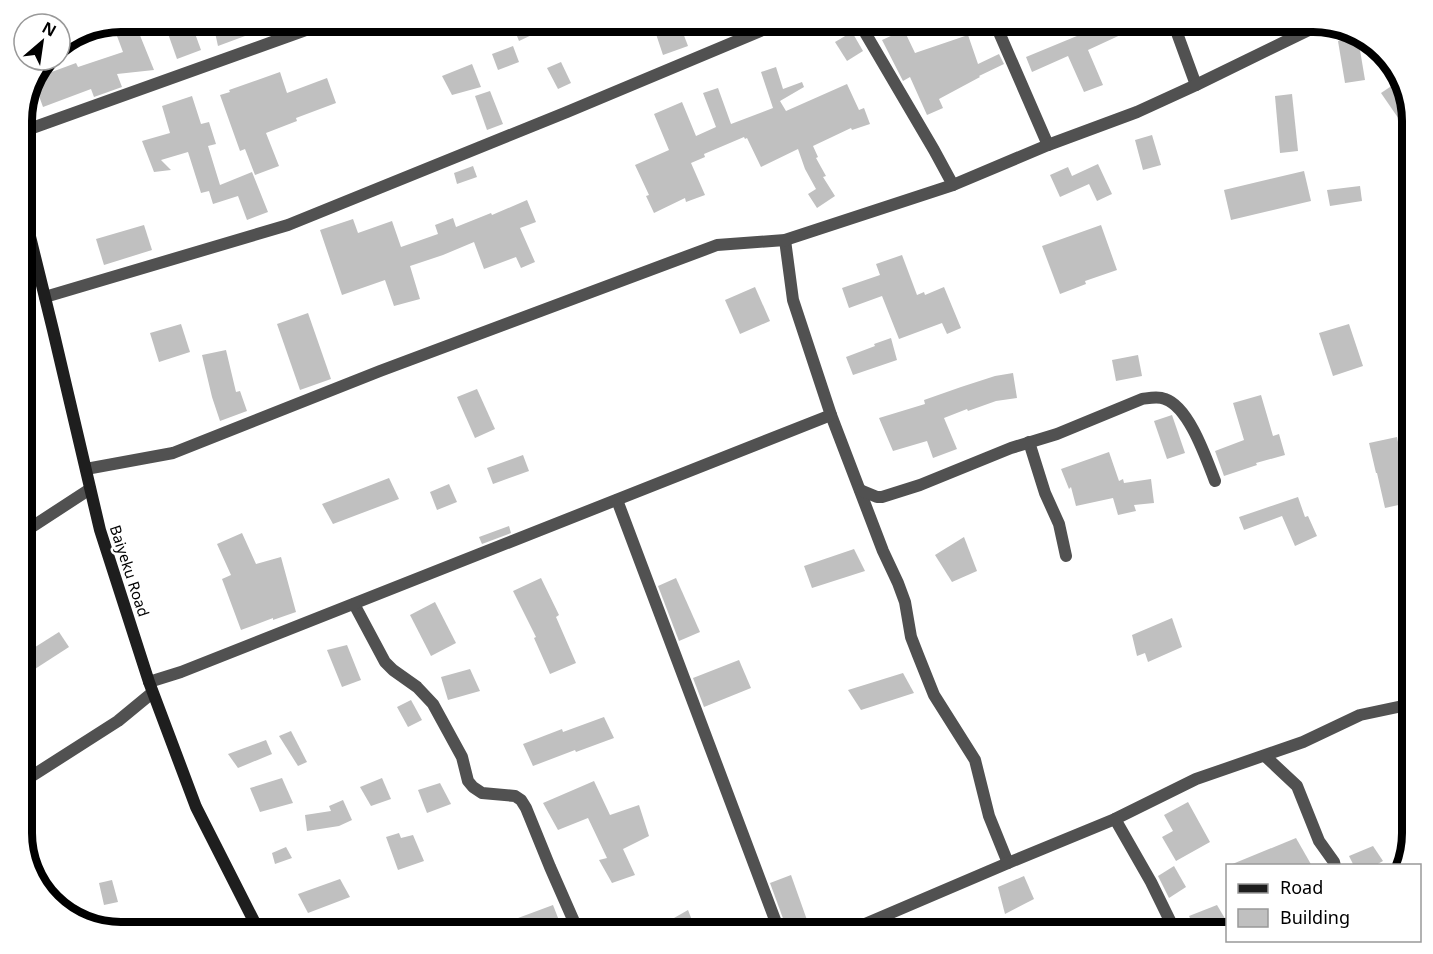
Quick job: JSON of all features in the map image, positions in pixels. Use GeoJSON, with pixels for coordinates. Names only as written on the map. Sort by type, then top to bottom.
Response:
{"type":"FeatureCollection","features":[{"type":"Feature","properties":{"kind":"main road","name":"Baiyeku Road"},"geometry":{"type":"LineString","coordinates":[[32,244],[100,531],[151,688],[196,807],[254,922]]}},
{"type":"Feature","properties":{"kind":"street"},"geometry":{"type":"LineString","coordinates":[[32,128],[300,32]]}},
{"type":"Feature","properties":{"kind":"street"},"geometry":{"type":"LineString","coordinates":[[45,297],[288,225],[758,32]]}},
{"type":"Feature","properties":{"kind":"street"},"geometry":{"type":"LineString","coordinates":[[865,32],[953,185]]}},
{"type":"Feature","properties":{"kind":"street"},"geometry":{"type":"LineString","coordinates":[[999,32],[1048,145]]}},
{"type":"Feature","properties":{"kind":"street"},"geometry":{"type":"LineString","coordinates":[[1177,32],[1196,85]]}},
{"type":"Feature","properties":{"kind":"street"},"geometry":{"type":"LineString","coordinates":[[86,469],[173,453],[380,371],[717,245],[785,240],[953,185],[1048,145],[1137,112],[1305,32]]}},
{"type":"Feature","properties":{"kind":"street"},"geometry":{"type":"LineString","coordinates":[[785,240],[793,300],[831,415],[905,602],[911,637],[918,655],[934,695],[975,760],[989,816],[1008,863]]}},
{"type":"Feature","properties":{"kind":"street"},"geometry":{"type":"LineString","coordinates":[[860,490],[882,497],[1011,448],[1057,434],[1142,399],[1154,397],[1163,398],[1179,407],[1203,448],[1215,481]]}},
{"type":"Feature","properties":{"kind":"street"},"geometry":{"type":"LineString","coordinates":[[32,776],[118,721],[151,688],[181,672],[831,415]]}},
{"type":"Feature","properties":{"kind":"street"},"geometry":{"type":"LineString","coordinates":[[1029,442],[1045,493],[1059,524],[1066,556]]}},
{"type":"Feature","properties":{"kind":"street"},"geometry":{"type":"LineString","coordinates":[[32,527],[90,489]]}},
{"type":"Feature","properties":{"kind":"street"},"geometry":{"type":"LineString","coordinates":[[617,500],[776,922]]}},
{"type":"Feature","properties":{"kind":"street"},"geometry":{"type":"LineString","coordinates":[[354,604],[386,662],[393,670],[417,687],[433,704],[462,757],[468,782],[473,788],[482,793],[516,796],[521,800],[574,922]]}},
{"type":"Feature","properties":{"kind":"street"},"geometry":{"type":"LineString","coordinates":[[870,922],[1115,819],[1196,779],[1303,742],[1360,715],[1402,706]]}},
{"type":"Feature","properties":{"kind":"street"},"geometry":{"type":"LineString","coordinates":[[1265,756],[1297,786],[1319,841],[1334,864]]}},
{"type":"Feature","properties":{"kind":"street"},"geometry":{"type":"LineString","coordinates":[[1115,819],[1171,922]]}},
{"type":"Feature","properties":{"kind":"building"},"geometry":{"type":"Polygon","coordinates":[[[116,32],[139,32],[154,70],[117,74],[122,87],[94,97],[91,89],[43,107],[37,91],[45,74],[52,72],[72,72],[72,64],[76,63],[78,67],[123,52],[116,32]]]}},
{"type":"Feature","properties":{"kind":"building"},"geometry":{"type":"Polygon","coordinates":[[[167,32],[194,32],[201,50],[177,59],[167,32]]]}},
{"type":"Feature","properties":{"kind":"building"},"geometry":{"type":"Polygon","coordinates":[[[215,32],[244,32],[245,36],[218,46],[215,32]]]}},
{"type":"Feature","properties":{"kind":"building"},"geometry":{"type":"Polygon","coordinates":[[[515,32],[536,32],[536,33],[519,41],[515,32]]]}},
{"type":"Feature","properties":{"kind":"building"},"geometry":{"type":"Polygon","coordinates":[[[655,32],[683,32],[688,46],[663,55],[655,32]]]}},
{"type":"Feature","properties":{"kind":"building"},"geometry":{"type":"Polygon","coordinates":[[[852,32],[863,51],[847,61],[835,42],[852,32]]]}},
{"type":"Feature","properties":{"kind":"building"},"geometry":{"type":"Polygon","coordinates":[[[905,32],[915,53],[968,35],[978,64],[999,54],[1004,64],[939,99],[943,108],[927,115],[910,77],[903,81],[882,40],[905,32]]]}},
{"type":"Feature","properties":{"kind":"building"},"geometry":{"type":"Polygon","coordinates":[[[1087,32],[1127,32],[1088,50],[1103,85],[1084,92],[1068,56],[1032,72],[1026,57],[1087,32]]]}},
{"type":"Feature","properties":{"kind":"building"},"geometry":{"type":"Polygon","coordinates":[[[1349,39],[1359,45],[1365,80],[1345,83],[1338,41],[1349,39]]]}},
{"type":"Feature","properties":{"kind":"building"},"geometry":{"type":"Polygon","coordinates":[[[513,46],[519,62],[498,70],[492,54],[513,46]]]}},
{"type":"Feature","properties":{"kind":"building"},"geometry":{"type":"Polygon","coordinates":[[[561,62],[571,83],[558,89],[547,68],[561,62]]]}},
{"type":"Feature","properties":{"kind":"building"},"geometry":{"type":"Polygon","coordinates":[[[472,64],[481,87],[452,95],[442,76],[472,64]]]}},
{"type":"Feature","properties":{"kind":"building"},"geometry":{"type":"Polygon","coordinates":[[[776,67],[783,89],[802,82],[804,87],[780,101],[786,111],[847,84],[859,110],[864,108],[870,124],[852,130],[851,128],[813,146],[818,157],[816,158],[826,176],[823,177],[835,196],[817,208],[808,194],[816,189],[805,169],[798,149],[761,167],[747,138],[744,137],[704,154],[705,157],[691,163],[705,195],[686,202],[685,198],[654,213],[646,196],[649,195],[635,165],[669,150],[654,114],[682,102],[696,136],[716,127],[703,93],[718,88],[731,124],[773,108],[761,72],[776,67]]]}},
{"type":"Feature","properties":{"kind":"building"},"geometry":{"type":"Polygon","coordinates":[[[280,72],[287,93],[327,78],[336,103],[296,118],[297,121],[266,133],[279,166],[255,175],[245,149],[240,151],[220,95],[280,72]]]}},
{"type":"Feature","properties":{"kind":"building"},"geometry":{"type":"Polygon","coordinates":[[[1394,85],[1400,103],[1402,123],[1381,93],[1394,85]]]}},
{"type":"Feature","properties":{"kind":"building"},"geometry":{"type":"Polygon","coordinates":[[[490,91],[503,124],[487,130],[475,96],[490,91]]]}},
{"type":"Feature","properties":{"kind":"building"},"geometry":{"type":"Polygon","coordinates":[[[1292,94],[1298,151],[1280,153],[1275,96],[1292,94]]]}},
{"type":"Feature","properties":{"kind":"building"},"geometry":{"type":"Polygon","coordinates":[[[192,96],[201,124],[209,122],[216,144],[208,146],[220,185],[252,172],[268,212],[247,220],[238,196],[213,204],[209,191],[201,193],[188,152],[161,160],[171,170],[154,172],[142,141],[170,133],[162,106],[192,96]]]}},
{"type":"Feature","properties":{"kind":"building"},"geometry":{"type":"Polygon","coordinates":[[[1152,135],[1161,165],[1143,170],[1135,140],[1152,135]]]}},
{"type":"Feature","properties":{"kind":"building"},"geometry":{"type":"Polygon","coordinates":[[[1098,164],[1112,194],[1097,201],[1089,184],[1060,197],[1050,175],[1068,167],[1072,176],[1098,164]]]}},
{"type":"Feature","properties":{"kind":"building"},"geometry":{"type":"Polygon","coordinates":[[[473,166],[477,177],[457,184],[454,173],[473,166]]]}},
{"type":"Feature","properties":{"kind":"building"},"geometry":{"type":"Polygon","coordinates":[[[1304,171],[1311,201],[1231,220],[1224,190],[1304,171]]]}},
{"type":"Feature","properties":{"kind":"building"},"geometry":{"type":"Polygon","coordinates":[[[1360,186],[1362,201],[1330,206],[1327,190],[1360,186]]]}},
{"type":"Feature","properties":{"kind":"building"},"geometry":{"type":"Polygon","coordinates":[[[527,200],[536,222],[520,228],[535,262],[521,268],[516,257],[484,269],[474,242],[410,266],[420,299],[394,306],[385,280],[342,295],[320,230],[353,219],[358,233],[392,221],[401,247],[438,234],[435,225],[453,218],[456,227],[527,200]]]}},
{"type":"Feature","properties":{"kind":"building"},"geometry":{"type":"Polygon","coordinates":[[[144,225],[152,250],[104,265],[96,239],[144,225]]]}},
{"type":"Feature","properties":{"kind":"building"},"geometry":{"type":"Polygon","coordinates":[[[1101,225],[1117,270],[1085,281],[1086,284],[1060,294],[1042,246],[1101,225]]]}},
{"type":"Feature","properties":{"kind":"building"},"geometry":{"type":"Polygon","coordinates":[[[902,255],[917,295],[924,292],[925,295],[944,287],[961,328],[947,334],[942,323],[899,339],[882,296],[849,308],[842,288],[880,275],[876,264],[902,255]]]}},
{"type":"Feature","properties":{"kind":"building"},"geometry":{"type":"Polygon","coordinates":[[[755,287],[770,321],[740,334],[725,300],[755,287]]]}},
{"type":"Feature","properties":{"kind":"building"},"geometry":{"type":"Polygon","coordinates":[[[308,313],[331,379],[300,390],[277,324],[308,313]]]}},
{"type":"Feature","properties":{"kind":"building"},"geometry":{"type":"Polygon","coordinates":[[[181,324],[190,352],[159,362],[150,333],[181,324]]]}},
{"type":"Feature","properties":{"kind":"building"},"geometry":{"type":"Polygon","coordinates":[[[1349,324],[1363,366],[1333,376],[1319,333],[1349,324]]]}},
{"type":"Feature","properties":{"kind":"building"},"geometry":{"type":"Polygon","coordinates":[[[891,338],[897,360],[853,375],[846,357],[891,338]]]}},
{"type":"Feature","properties":{"kind":"building"},"geometry":{"type":"Polygon","coordinates":[[[226,350],[236,392],[240,391],[247,411],[220,421],[202,355],[226,350]]]}},
{"type":"Feature","properties":{"kind":"building"},"geometry":{"type":"Polygon","coordinates":[[[1138,355],[1142,376],[1116,381],[1112,360],[1138,355]]]}},
{"type":"Feature","properties":{"kind":"building"},"geometry":{"type":"Polygon","coordinates":[[[1013,373],[1017,398],[996,401],[944,418],[957,449],[933,458],[927,441],[893,451],[879,418],[925,404],[924,400],[961,387],[1013,373]]]}},
{"type":"Feature","properties":{"kind":"building"},"geometry":{"type":"Polygon","coordinates":[[[477,389],[495,429],[475,438],[457,397],[477,389]]]}},
{"type":"Feature","properties":{"kind":"building"},"geometry":{"type":"Polygon","coordinates":[[[1261,395],[1273,436],[1279,434],[1285,455],[1256,463],[1257,465],[1224,476],[1215,451],[1244,440],[1233,403],[1261,395]]]}},
{"type":"Feature","properties":{"kind":"building"},"geometry":{"type":"Polygon","coordinates":[[[1172,415],[1185,453],[1167,459],[1154,421],[1172,415]]]}},
{"type":"Feature","properties":{"kind":"building"},"geometry":{"type":"Polygon","coordinates":[[[1397,437],[1402,462],[1402,504],[1385,508],[1369,443],[1397,437]]]}},
{"type":"Feature","properties":{"kind":"building"},"geometry":{"type":"Polygon","coordinates":[[[1109,452],[1119,481],[1123,479],[1124,483],[1151,479],[1154,503],[1134,505],[1136,511],[1118,515],[1113,498],[1076,506],[1071,487],[1069,489],[1061,469],[1109,452]]]}},
{"type":"Feature","properties":{"kind":"building"},"geometry":{"type":"Polygon","coordinates":[[[523,455],[529,471],[493,484],[487,468],[523,455]]]}},
{"type":"Feature","properties":{"kind":"building"},"geometry":{"type":"Polygon","coordinates":[[[389,478],[399,499],[333,524],[322,504],[389,478]]]}},
{"type":"Feature","properties":{"kind":"building"},"geometry":{"type":"Polygon","coordinates":[[[449,484],[457,502],[437,510],[430,492],[449,484]]]}},
{"type":"Feature","properties":{"kind":"building"},"geometry":{"type":"Polygon","coordinates":[[[1298,497],[1305,517],[1308,516],[1317,536],[1295,546],[1282,516],[1244,530],[1239,517],[1298,497]]]}},
{"type":"Feature","properties":{"kind":"building"},"geometry":{"type":"Polygon","coordinates":[[[509,526],[511,533],[482,544],[479,537],[509,526]]]}},
{"type":"Feature","properties":{"kind":"building"},"geometry":{"type":"Polygon","coordinates":[[[242,533],[256,564],[281,557],[296,612],[241,630],[222,579],[231,575],[217,544],[242,533]]]}},
{"type":"Feature","properties":{"kind":"building"},"geometry":{"type":"Polygon","coordinates":[[[964,537],[977,571],[952,582],[935,555],[964,537]]]}},
{"type":"Feature","properties":{"kind":"building"},"geometry":{"type":"Polygon","coordinates":[[[854,549],[865,571],[812,588],[804,566],[854,549]]]}},
{"type":"Feature","properties":{"kind":"building"},"geometry":{"type":"Polygon","coordinates":[[[541,578],[559,615],[556,617],[576,663],[550,674],[534,638],[536,637],[513,591],[541,578]]]}},
{"type":"Feature","properties":{"kind":"building"},"geometry":{"type":"Polygon","coordinates":[[[676,578],[700,632],[679,641],[658,586],[676,578]]]}},
{"type":"Feature","properties":{"kind":"building"},"geometry":{"type":"Polygon","coordinates":[[[435,602],[456,643],[431,656],[410,615],[435,602]]]}},
{"type":"Feature","properties":{"kind":"building"},"geometry":{"type":"Polygon","coordinates":[[[1172,618],[1182,647],[1148,662],[1145,653],[1137,656],[1132,635],[1172,618]]]}},
{"type":"Feature","properties":{"kind":"building"},"geometry":{"type":"Polygon","coordinates":[[[59,632],[69,647],[32,671],[32,649],[59,632]]]}},
{"type":"Feature","properties":{"kind":"building"},"geometry":{"type":"Polygon","coordinates":[[[347,645],[361,680],[342,687],[327,650],[347,645]]]}},
{"type":"Feature","properties":{"kind":"building"},"geometry":{"type":"Polygon","coordinates":[[[739,660],[751,688],[704,707],[693,678],[739,660]]]}},
{"type":"Feature","properties":{"kind":"building"},"geometry":{"type":"Polygon","coordinates":[[[470,669],[480,691],[448,700],[441,677],[470,669]]]}},
{"type":"Feature","properties":{"kind":"building"},"geometry":{"type":"Polygon","coordinates":[[[903,673],[914,693],[861,710],[848,690],[903,673]]]}},
{"type":"Feature","properties":{"kind":"building"},"geometry":{"type":"Polygon","coordinates":[[[411,700],[422,720],[408,727],[397,707],[411,700]]]}},
{"type":"Feature","properties":{"kind":"building"},"geometry":{"type":"Polygon","coordinates":[[[604,717],[614,738],[533,766],[523,744],[562,729],[563,732],[604,717]]]}},
{"type":"Feature","properties":{"kind":"building"},"geometry":{"type":"Polygon","coordinates":[[[291,731],[307,762],[298,766],[279,736],[291,731]]]}},
{"type":"Feature","properties":{"kind":"building"},"geometry":{"type":"Polygon","coordinates":[[[266,740],[272,754],[238,768],[228,754],[266,740]]]}},
{"type":"Feature","properties":{"kind":"building"},"geometry":{"type":"Polygon","coordinates":[[[282,778],[293,803],[260,812],[250,788],[282,778]]]}},
{"type":"Feature","properties":{"kind":"building"},"geometry":{"type":"Polygon","coordinates":[[[382,778],[391,799],[371,806],[360,787],[382,778]]]}},
{"type":"Feature","properties":{"kind":"building"},"geometry":{"type":"Polygon","coordinates":[[[594,781],[610,815],[639,805],[649,836],[623,849],[635,875],[612,883],[599,860],[607,858],[588,818],[558,830],[543,803],[594,781]]]}},
{"type":"Feature","properties":{"kind":"building"},"geometry":{"type":"Polygon","coordinates":[[[440,783],[451,804],[427,813],[418,790],[440,783]]]}},
{"type":"Feature","properties":{"kind":"building"},"geometry":{"type":"Polygon","coordinates":[[[343,800],[352,820],[339,826],[307,831],[305,815],[331,811],[329,806],[343,800]]]}},
{"type":"Feature","properties":{"kind":"building"},"geometry":{"type":"Polygon","coordinates":[[[1188,802],[1210,842],[1176,861],[1162,837],[1173,831],[1164,815],[1188,802]]]}},
{"type":"Feature","properties":{"kind":"building"},"geometry":{"type":"Polygon","coordinates":[[[399,833],[401,838],[413,835],[424,861],[398,870],[386,837],[399,833]]]}},
{"type":"Feature","properties":{"kind":"building"},"geometry":{"type":"Polygon","coordinates":[[[1296,838],[1311,864],[1232,864],[1296,838]]]}},
{"type":"Feature","properties":{"kind":"building"},"geometry":{"type":"Polygon","coordinates":[[[1373,846],[1383,861],[1378,864],[1353,864],[1349,856],[1373,846]]]}},
{"type":"Feature","properties":{"kind":"building"},"geometry":{"type":"Polygon","coordinates":[[[286,847],[292,858],[275,864],[272,853],[286,847]]]}},
{"type":"Feature","properties":{"kind":"building"},"geometry":{"type":"Polygon","coordinates":[[[1174,866],[1186,887],[1169,898],[1158,876],[1174,866]]]}},
{"type":"Feature","properties":{"kind":"building"},"geometry":{"type":"Polygon","coordinates":[[[791,875],[807,920],[784,922],[770,883],[791,875]]]}},
{"type":"Feature","properties":{"kind":"building"},"geometry":{"type":"Polygon","coordinates":[[[1024,876],[1034,899],[1005,914],[998,887],[1024,876]]]}},
{"type":"Feature","properties":{"kind":"building"},"geometry":{"type":"Polygon","coordinates":[[[340,879],[350,897],[308,913],[298,894],[340,879]]]}},
{"type":"Feature","properties":{"kind":"building"},"geometry":{"type":"Polygon","coordinates":[[[112,880],[118,902],[104,905],[99,883],[112,880]]]}},
{"type":"Feature","properties":{"kind":"building"},"geometry":{"type":"Polygon","coordinates":[[[553,905],[560,922],[510,922],[553,905]]]}},
{"type":"Feature","properties":{"kind":"building"},"geometry":{"type":"Polygon","coordinates":[[[1217,905],[1226,922],[1192,922],[1189,916],[1217,905]]]}},
{"type":"Feature","properties":{"kind":"building"},"geometry":{"type":"Polygon","coordinates":[[[688,910],[693,922],[676,922],[674,918],[688,910]]]}}]}
